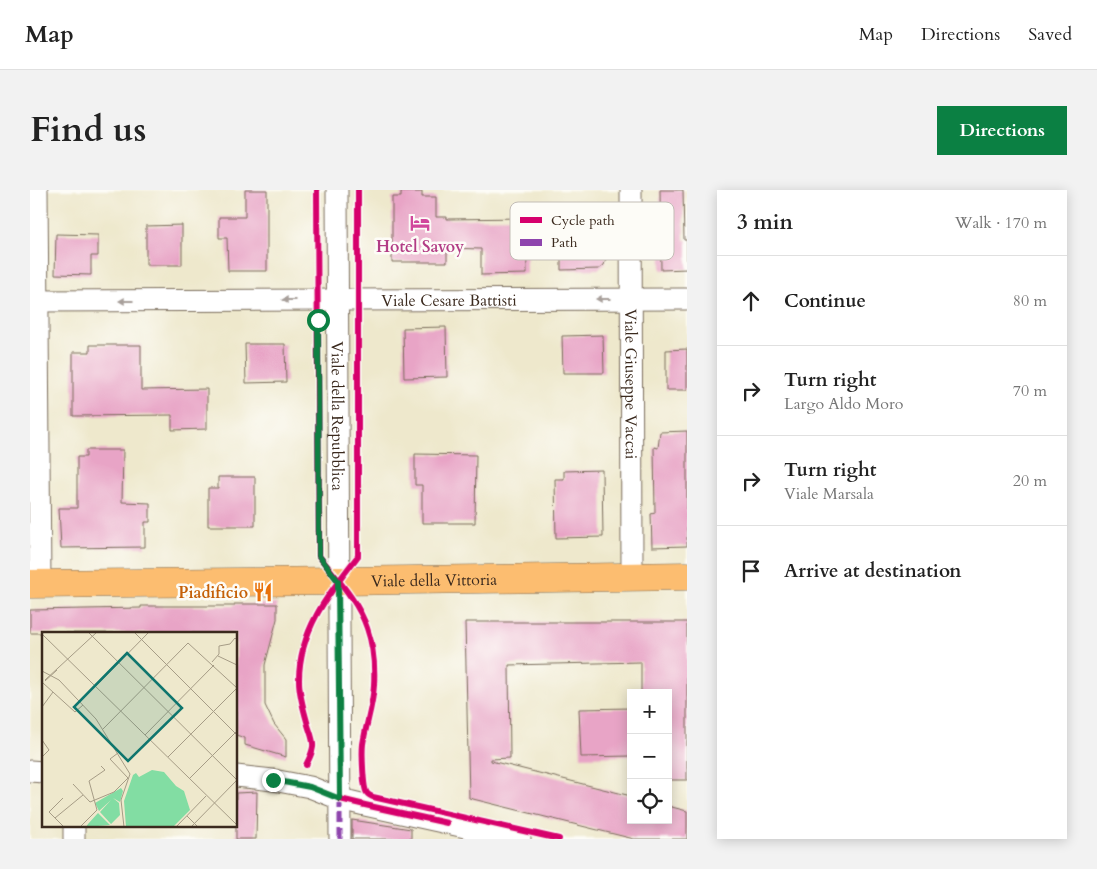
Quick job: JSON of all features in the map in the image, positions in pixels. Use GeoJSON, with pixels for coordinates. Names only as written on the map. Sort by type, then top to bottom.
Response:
{"type":"FeatureCollection","features":[{"type":"Feature","properties":{"kind":"main road","name":"Viale della Vittoria"},"geometry":{"type":"LineString","coordinates":[[35,584],[687,576]]}},
{"type":"Feature","properties":{"kind":"street"},"geometry":{"type":"LineString","coordinates":[[35,584],[34,301],[37,190]]}},
{"type":"Feature","properties":{"kind":"street","name":"Viale della Repubblica"},"geometry":{"type":"LineString","coordinates":[[337,190],[340,839]]}},
{"type":"Feature","properties":{"kind":"street","name":"Viale Giuseppe Vaccai"},"geometry":{"type":"LineString","coordinates":[[631,260],[632,577]]}},
{"type":"Feature","properties":{"kind":"street","name":"Viale Cesare Battisti"},"geometry":{"type":"LineString","coordinates":[[34,301],[687,299]]}},
{"type":"Feature","properties":{"kind":"street"},"geometry":{"type":"LineString","coordinates":[[238,776],[310,787],[340,799],[520,839]]}},
{"type":"Feature","properties":{"kind":"street"},"geometry":{"type":"LineString","coordinates":[[74,826],[74,839]]}},
{"type":"Feature","properties":{"kind":"building"},"geometry":{"type":"Polygon","coordinates":[[[245,190],[267,190],[267,271],[228,271],[227,238],[219,238],[219,217],[245,217],[245,190]]]}},
{"type":"Feature","properties":{"kind":"building"},"geometry":{"type":"Polygon","coordinates":[[[660,190],[683,190],[684,240],[687,240],[687,269],[661,270],[661,260],[674,260],[674,202],[660,202],[660,190]]]}},
{"type":"Feature","properties":{"kind":"building"},"geometry":{"type":"Polygon","coordinates":[[[401,192],[422,192],[422,197],[436,197],[436,217],[447,217],[447,219],[510,218],[510,260],[527,260],[527,274],[481,275],[481,249],[447,248],[447,262],[392,262],[392,197],[401,197],[401,192]]]}},
{"type":"Feature","properties":{"kind":"building"},"geometry":{"type":"Polygon","coordinates":[[[182,225],[182,265],[146,265],[146,226],[182,225]]]}},
{"type":"Feature","properties":{"kind":"building"},"geometry":{"type":"Polygon","coordinates":[[[56,234],[98,235],[98,256],[91,256],[91,275],[55,274],[56,234]]]}},
{"type":"Feature","properties":{"kind":"building"},"geometry":{"type":"Polygon","coordinates":[[[561,260],[606,260],[604,265],[599,269],[561,270],[561,260]]]}},
{"type":"Feature","properties":{"kind":"building"},"geometry":{"type":"Polygon","coordinates":[[[446,327],[447,377],[404,378],[403,328],[446,327]]]}},
{"type":"Feature","properties":{"kind":"building"},"geometry":{"type":"Polygon","coordinates":[[[603,335],[604,373],[563,373],[562,336],[603,335]]]}},
{"type":"Feature","properties":{"kind":"building"},"geometry":{"type":"Polygon","coordinates":[[[245,344],[285,344],[286,382],[246,383],[245,344]]]}},
{"type":"Feature","properties":{"kind":"building"},"geometry":{"type":"Polygon","coordinates":[[[90,345],[141,345],[141,390],[207,389],[207,429],[172,430],[172,415],[73,416],[73,352],[90,352],[90,345]]]}},
{"type":"Feature","properties":{"kind":"building"},"geometry":{"type":"Polygon","coordinates":[[[687,349],[687,390],[666,390],[666,350],[687,349]]]}},
{"type":"Feature","properties":{"kind":"building"},"geometry":{"type":"Polygon","coordinates":[[[687,431],[687,546],[652,547],[651,514],[655,513],[654,447],[658,448],[660,432],[687,431]]]}},
{"type":"Feature","properties":{"kind":"building"},"geometry":{"type":"Polygon","coordinates":[[[86,450],[123,450],[122,502],[150,503],[150,522],[145,522],[145,547],[61,548],[59,508],[77,508],[77,457],[86,457],[86,450]]]}},
{"type":"Feature","properties":{"kind":"building"},"geometry":{"type":"Polygon","coordinates":[[[415,454],[476,455],[475,523],[422,523],[422,485],[415,485],[415,454]]]}},
{"type":"Feature","properties":{"kind":"building"},"geometry":{"type":"Polygon","coordinates":[[[602,470],[603,537],[556,538],[555,479],[564,479],[564,471],[602,470]]]}},
{"type":"Feature","properties":{"kind":"building"},"geometry":{"type":"Polygon","coordinates":[[[218,477],[255,477],[255,526],[208,526],[208,488],[218,488],[218,477]]]}},
{"type":"Feature","properties":{"kind":"building"},"geometry":{"type":"Polygon","coordinates":[[[234,604],[277,604],[277,619],[265,665],[265,705],[274,724],[286,739],[286,757],[245,745],[245,738],[238,736],[238,632],[30,633],[30,610],[141,608],[141,606],[234,606],[234,604]]]}},
{"type":"Feature","properties":{"kind":"building"},"geometry":{"type":"Polygon","coordinates":[[[465,622],[687,622],[687,780],[672,780],[672,689],[641,689],[641,662],[509,665],[510,758],[491,759],[491,761],[627,795],[627,824],[672,824],[672,807],[687,811],[687,839],[634,839],[469,798],[465,622]]]}},
{"type":"Feature","properties":{"kind":"building"},"geometry":{"type":"Polygon","coordinates":[[[627,708],[627,756],[581,757],[579,709],[627,708]]]}},
{"type":"Feature","properties":{"kind":"building"},"geometry":{"type":"Polygon","coordinates":[[[257,792],[256,839],[236,839],[238,793],[257,792]]]}},
{"type":"Feature","properties":{"kind":"building"},"geometry":{"type":"Polygon","coordinates":[[[352,820],[411,829],[411,839],[352,839],[352,820]]]}},
{"type":"Feature","properties":{"kind":"marked path"},"geometry":{"type":"LineString","coordinates":[[340,799],[340,839]]}},
{"type":"Feature","properties":{"kind":"cycle path"},"geometry":{"type":"LineString","coordinates":[[317,190],[319,556],[358,608],[371,642],[374,685],[363,744],[363,770],[366,790],[373,797],[559,839]]}},
{"type":"Feature","properties":{"kind":"cycle path"},"geometry":{"type":"LineString","coordinates":[[306,765],[313,750],[313,744],[299,686],[300,662],[304,645],[310,629],[327,598],[358,556],[358,190]]}},
{"type":"Feature","properties":{"kind":"cycle path"},"geometry":{"type":"LineString","coordinates":[[340,799],[447,823]]}},
{"type":"Feature","properties":{"kind":"place","name":"Hotel Savoy"},"geometry":{"type":"Point","coordinates":[420,223]}},
{"type":"Feature","properties":{"kind":"place","name":"Piadificio"},"geometry":{"type":"Point","coordinates":[263,592]}},
{"type":"Feature","properties":{"kind":"route"},"geometry":{"type":"LineString","coordinates":[[273,780],[310,787],[340,799],[338,581],[319,556],[318,320]]}}]}
